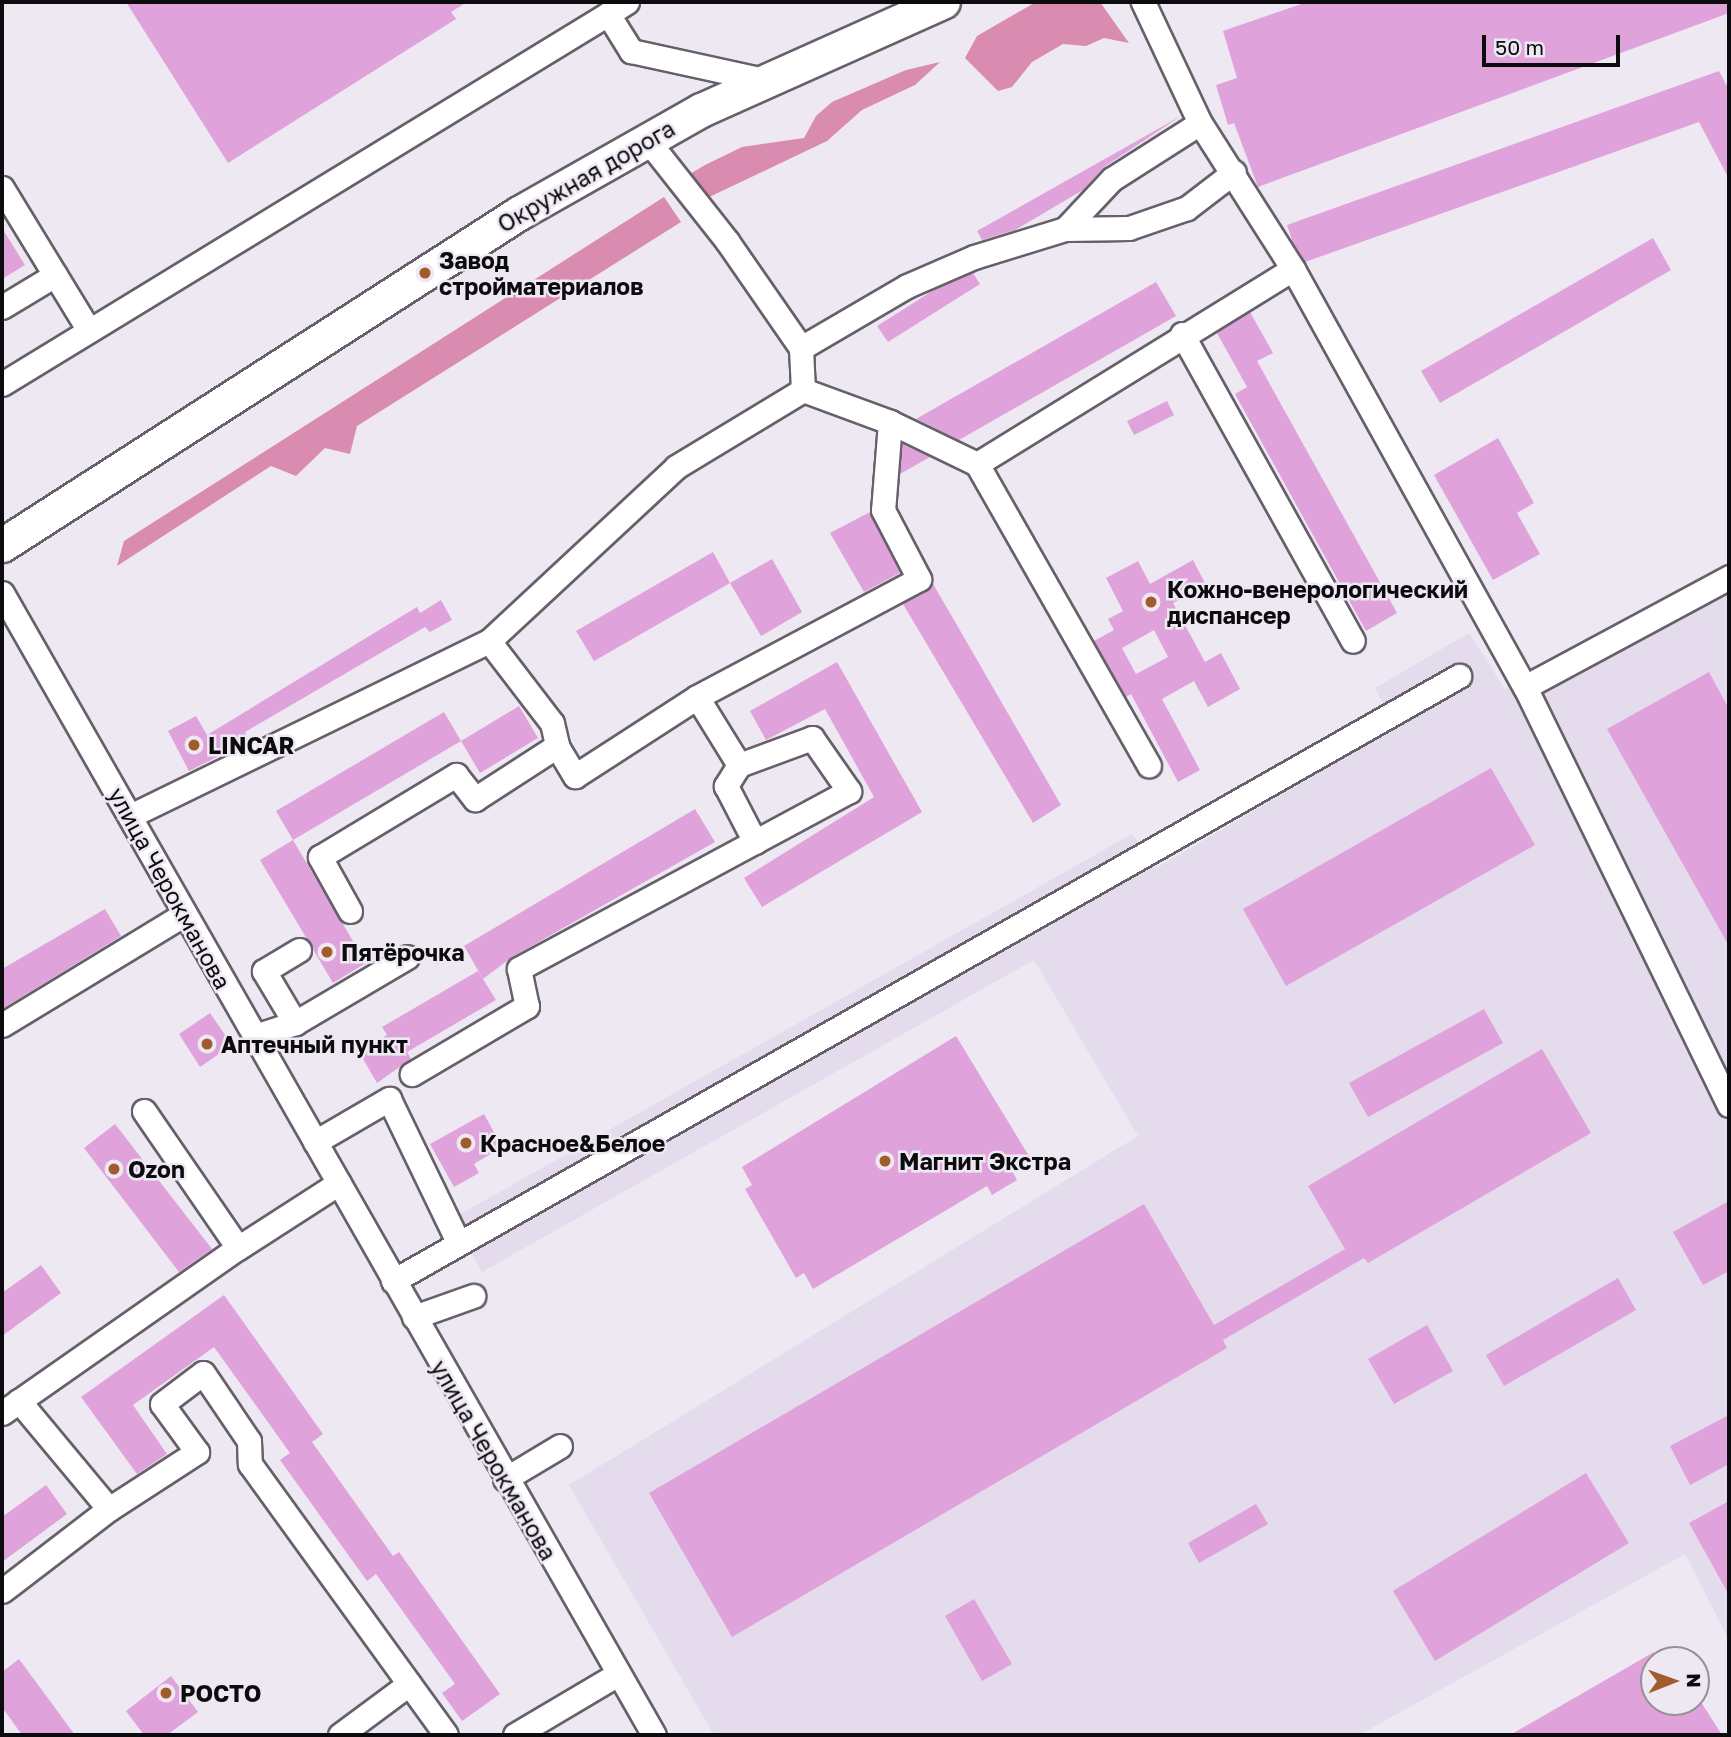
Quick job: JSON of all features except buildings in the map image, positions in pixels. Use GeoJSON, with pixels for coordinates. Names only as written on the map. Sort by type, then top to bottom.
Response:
{"type":"FeatureCollection","features":[{"type":"Feature","properties":{"kind":"highway","name":"Окружная дорога"},"geometry":{"type":"LineString","coordinates":[[2,545],[519,213],[764,80],[943,2]]}},
{"type":"Feature","properties":{"kind":"street"},"geometry":{"type":"LineString","coordinates":[[1143,2],[1199,123],[1234,172],[1293,269],[1525,687],[1729,1105]]}},
{"type":"Feature","properties":{"kind":"street"},"geometry":{"type":"LineString","coordinates":[[2,384],[88,329],[618,8],[632,51],[764,80]]}},
{"type":"Feature","properties":{"kind":"street"},"geometry":{"type":"LineString","coordinates":[[1065,229],[1112,179],[1199,123]]}},
{"type":"Feature","properties":{"kind":"street"},"geometry":{"type":"LineString","coordinates":[[648,141],[727,241],[801,348],[803,390]]}},
{"type":"Feature","properties":{"kind":"street"},"geometry":{"type":"LineString","coordinates":[[801,348],[907,286],[974,257],[1065,229],[1129,228],[1187,208],[1234,172]]}},
{"type":"Feature","properties":{"kind":"street"},"geometry":{"type":"LineString","coordinates":[[2,188],[88,329]]}},
{"type":"Feature","properties":{"kind":"street"},"geometry":{"type":"LineString","coordinates":[[977,464],[1182,334],[1293,269]]}},
{"type":"Feature","properties":{"kind":"street"},"geometry":{"type":"LineString","coordinates":[[2,307],[55,275]]}},
{"type":"Feature","properties":{"kind":"street"},"geometry":{"type":"LineString","coordinates":[[1182,334],[1353,640]]}},
{"type":"Feature","properties":{"kind":"street"},"geometry":{"type":"LineString","coordinates":[[803,390],[890,422],[977,464],[1149,765]]}},
{"type":"Feature","properties":{"kind":"street"},"geometry":{"type":"LineString","coordinates":[[130,816],[489,641],[676,467],[803,390]]}},
{"type":"Feature","properties":{"kind":"street"},"geometry":{"type":"LineString","coordinates":[[489,641],[552,723],[558,746],[575,776],[697,697],[919,579],[883,510],[890,422]]}},
{"type":"Feature","properties":{"kind":"street"},"geometry":{"type":"LineString","coordinates":[[1525,687],[1729,577]]}},
{"type":"Feature","properties":{"kind":"street","name":"улица Черокманова"},"geometry":{"type":"LineString","coordinates":[[2,593],[616,1675],[654,1735]]}},
{"type":"Feature","properties":{"kind":"street"},"geometry":{"type":"LineString","coordinates":[[393,1281],[1459,676]]}},
{"type":"Feature","properties":{"kind":"street"},"geometry":{"type":"LineString","coordinates":[[697,697],[739,765]]}},
{"type":"Feature","properties":{"kind":"street"},"geometry":{"type":"LineString","coordinates":[[412,1074],[527,1006],[519,969],[755,842],[849,791],[812,738],[739,765],[726,786],[755,842]]}},
{"type":"Feature","properties":{"kind":"street"},"geometry":{"type":"LineString","coordinates":[[350,911],[320,857],[456,775],[475,799],[558,746]]}},
{"type":"Feature","properties":{"kind":"street"},"geometry":{"type":"LineString","coordinates":[[2,1025],[183,915]]}},
{"type":"Feature","properties":{"kind":"street"},"geometry":{"type":"LineString","coordinates":[[295,1023],[264,971],[299,950]]}},
{"type":"Feature","properties":{"kind":"street"},"geometry":{"type":"LineString","coordinates":[[256,1037],[295,1023],[407,957]]}},
{"type":"Feature","properties":{"kind":"street"},"geometry":{"type":"LineString","coordinates":[[315,1142],[389,1099],[458,1242]]}},
{"type":"Feature","properties":{"kind":"street"},"geometry":{"type":"LineString","coordinates":[[144,1111],[238,1248]]}},
{"type":"Feature","properties":{"kind":"street"},"geometry":{"type":"LineString","coordinates":[[109,1509],[10,1407],[238,1248],[339,1183]]}},
{"type":"Feature","properties":{"kind":"street"},"geometry":{"type":"LineString","coordinates":[[414,1317],[473,1296]]}},
{"type":"Feature","properties":{"kind":"street"},"geometry":{"type":"LineString","coordinates":[[2,1591],[109,1509],[197,1452],[162,1404],[203,1373],[249,1441],[250,1464],[446,1735]]}},
{"type":"Feature","properties":{"kind":"street"},"geometry":{"type":"LineString","coordinates":[[505,1479],[561,1446]]}},
{"type":"Feature","properties":{"kind":"street"},"geometry":{"type":"LineString","coordinates":[[515,1735],[616,1675]]}},
{"type":"Feature","properties":{"kind":"street"},"geometry":{"type":"LineString","coordinates":[[340,1735],[409,1684]]}},
{"type":"Feature","properties":{"kind":"shaded area"},"geometry":{"type":"Polygon","coordinates":[[[1036,2],[1100,2],[1129,43],[1104,38],[1086,46],[1063,44],[1032,62],[1012,87],[998,91],[965,58],[977,36],[1036,2]]]}},
{"type":"Feature","properties":{"kind":"shaded area"},"geometry":{"type":"Polygon","coordinates":[[[940,62],[915,85],[862,110],[827,141],[703,200],[690,174],[705,165],[742,147],[804,138],[816,116],[832,102],[906,70],[940,62]]]}},
{"type":"Feature","properties":{"kind":"shaded area"},"geometry":{"type":"Polygon","coordinates":[[[664,197],[681,222],[357,426],[350,454],[325,448],[296,476],[271,466],[117,566],[124,541],[664,197]]]}},
{"type":"Feature","properties":{"kind":"shaded area"},"geometry":{"type":"Polygon","coordinates":[[[1729,567],[1729,1640],[1685,1554],[1359,1735],[714,1735],[569,1485],[1138,1136],[1034,960],[482,1272],[452,1219],[1132,834],[1156,868],[1396,728],[1375,688],[1469,633],[1505,689],[1729,567]]]}},
{"type":"Feature","properties":{"kind":"place","name":"Завод стройматериалов"},"geometry":{"type":"Point","coordinates":[425,273]}},
{"type":"Feature","properties":{"kind":"place","name":"Кожно-венерологический диспансер"},"geometry":{"type":"Point","coordinates":[1151,602]}},
{"type":"Feature","properties":{"kind":"place","name":"LINCAR"},"geometry":{"type":"Point","coordinates":[194,745]}},
{"type":"Feature","properties":{"kind":"place","name":"Пятёрочка"},"geometry":{"type":"Point","coordinates":[327,952]}},
{"type":"Feature","properties":{"kind":"place","name":"Аптечный пункт"},"geometry":{"type":"Point","coordinates":[207,1044]}},
{"type":"Feature","properties":{"kind":"place","name":"Красное&Белое"},"geometry":{"type":"Point","coordinates":[466,1143]}},
{"type":"Feature","properties":{"kind":"place","name":"Магнит Экстра"},"geometry":{"type":"Point","coordinates":[885,1161]}},
{"type":"Feature","properties":{"kind":"place","name":"Ozon"},"geometry":{"type":"Point","coordinates":[114,1169]}},
{"type":"Feature","properties":{"kind":"place","name":"РОСТО"},"geometry":{"type":"Point","coordinates":[166,1693]}}]}
